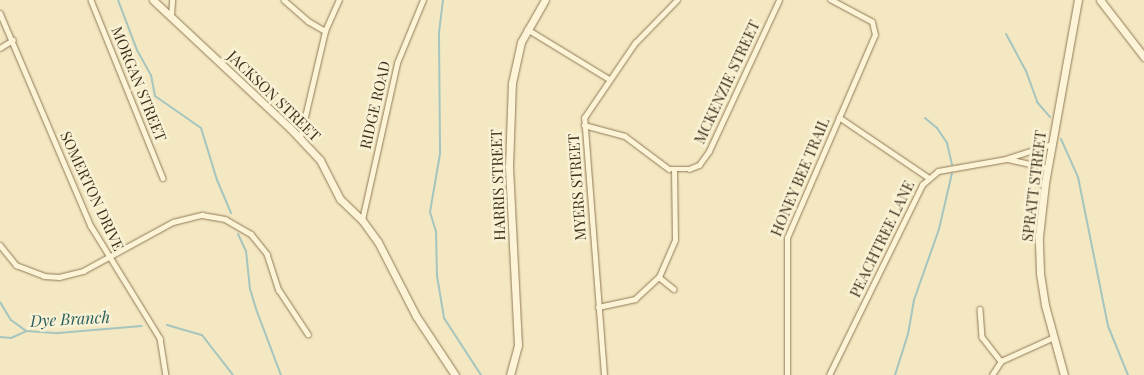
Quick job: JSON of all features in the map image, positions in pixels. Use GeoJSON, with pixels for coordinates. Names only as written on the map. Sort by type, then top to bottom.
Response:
{"type":"FeatureCollection","features":[{"type":"Feature","properties":{"kind":"street","name":"MORGAN STREET"},"geometry":{"type":"LineString","coordinates":[[91,0],[163,178]]}},
{"type":"Feature","properties":{"kind":"street","name":"JACKSON STREET"},"geometry":{"type":"LineString","coordinates":[[153,0],[300,138],[320,160],[340,199],[362,220],[378,242],[420,322],[455,375]]}},
{"type":"Feature","properties":{"kind":"street"},"geometry":{"type":"LineString","coordinates":[[170,17],[172,0]]}},
{"type":"Feature","properties":{"kind":"street"},"geometry":{"type":"LineString","coordinates":[[284,0],[308,21],[325,31]]}},
{"type":"Feature","properties":{"kind":"street"},"geometry":{"type":"LineString","coordinates":[[300,138],[325,31],[339,0]]}},
{"type":"Feature","properties":{"kind":"street","name":"RIDGE ROAD"},"geometry":{"type":"LineString","coordinates":[[362,220],[397,63],[424,0]]}},
{"type":"Feature","properties":{"kind":"street","name":"HARRIS STREET"},"geometry":{"type":"LineString","coordinates":[[510,375],[518,345],[518,312],[509,128],[516,62],[527,29],[545,0]]}},
{"type":"Feature","properties":{"kind":"street","name":"MYERS STREET"},"geometry":{"type":"LineString","coordinates":[[604,375],[584,118],[635,43],[676,0]]}},
{"type":"Feature","properties":{"kind":"street","name":"MCKENZIE STREET"},"geometry":{"type":"LineString","coordinates":[[674,170],[699,165],[710,151],[779,0]]}},
{"type":"Feature","properties":{"kind":"street","name":"HONEY BEE TRAIL"},"geometry":{"type":"LineString","coordinates":[[787,375],[784,249],[839,117],[874,44],[875,27],[865,17],[831,0]]}},
{"type":"Feature","properties":{"kind":"street","name":"SPRATT STREET"},"geometry":{"type":"LineString","coordinates":[[1064,375],[1052,338],[1040,272],[1040,229],[1048,168],[1078,0]]}},
{"type":"Feature","properties":{"kind":"street"},"geometry":{"type":"LineString","coordinates":[[1100,0],[1144,57]]}},
{"type":"Feature","properties":{"kind":"street","name":"SOMERTON DRIVE"},"geometry":{"type":"LineString","coordinates":[[0,13],[13,40],[64,169],[108,256],[141,303],[160,338],[166,375]]}},
{"type":"Feature","properties":{"kind":"street"},"geometry":{"type":"LineString","coordinates":[[527,29],[609,79]]}},
{"type":"Feature","properties":{"kind":"street"},"geometry":{"type":"LineString","coordinates":[[0,48],[13,40]]}},
{"type":"Feature","properties":{"kind":"street"},"geometry":{"type":"LineString","coordinates":[[839,117],[930,178]]}},
{"type":"Feature","properties":{"kind":"street"},"geometry":{"type":"LineString","coordinates":[[584,125],[626,136],[663,165],[674,170],[675,240],[659,277],[635,299],[598,307]]}},
{"type":"Feature","properties":{"kind":"street","name":"PEACHTREE LANE"},"geometry":{"type":"LineString","coordinates":[[829,375],[922,184],[938,171],[1006,159],[1052,144]]}},
{"type":"Feature","properties":{"kind":"street"},"geometry":{"type":"LineString","coordinates":[[1006,159],[1048,168]]}},
{"type":"Feature","properties":{"kind":"street"},"geometry":{"type":"LineString","coordinates":[[0,245],[16,265],[44,276],[59,277],[83,271],[172,222],[202,215],[225,220],[251,234],[267,254],[279,290],[308,334]]}},
{"type":"Feature","properties":{"kind":"street"},"geometry":{"type":"LineString","coordinates":[[659,277],[674,289]]}},
{"type":"Feature","properties":{"kind":"street"},"geometry":{"type":"LineString","coordinates":[[980,308],[982,337],[1000,361]]}},
{"type":"Feature","properties":{"kind":"street"},"geometry":{"type":"LineString","coordinates":[[992,375],[1000,361],[1052,338]]}},
{"type":"Feature","properties":{"kind":"waterway"},"geometry":{"type":"LineString","coordinates":[[118,0],[137,50],[151,75],[155,96],[201,128],[217,180],[231,213]]}},
{"type":"Feature","properties":{"kind":"waterway"},"geometry":{"type":"LineString","coordinates":[[443,0],[439,34],[440,154],[430,212],[436,232],[437,276],[444,318],[481,375]]}},
{"type":"Feature","properties":{"kind":"waterway"},"geometry":{"type":"LineString","coordinates":[[1006,34],[1026,71],[1037,102],[1050,117]]}},
{"type":"Feature","properties":{"kind":"waterway"},"geometry":{"type":"LineString","coordinates":[[925,118],[937,128],[947,143],[952,164]]}},
{"type":"Feature","properties":{"kind":"waterway"},"geometry":{"type":"LineString","coordinates":[[1061,139],[1078,177],[1108,326],[1128,375]]}},
{"type":"Feature","properties":{"kind":"waterway"},"geometry":{"type":"LineString","coordinates":[[895,375],[908,334],[914,300],[939,229],[952,173]]}},
{"type":"Feature","properties":{"kind":"waterway"},"geometry":{"type":"LineString","coordinates":[[238,234],[246,251],[250,289],[256,309],[281,375]]}},
{"type":"Feature","properties":{"kind":"waterway"},"geometry":{"type":"LineString","coordinates":[[0,302],[11,320],[26,331]]}},
{"type":"Feature","properties":{"kind":"waterway","name":"Dye Branch"},"geometry":{"type":"LineString","coordinates":[[167,325],[202,335],[233,375]]}},
{"type":"Feature","properties":{"kind":"waterway","name":"Dye Branch"},"geometry":{"type":"LineString","coordinates":[[0,337],[11,338],[27,331],[58,333],[142,326]]}}]}
